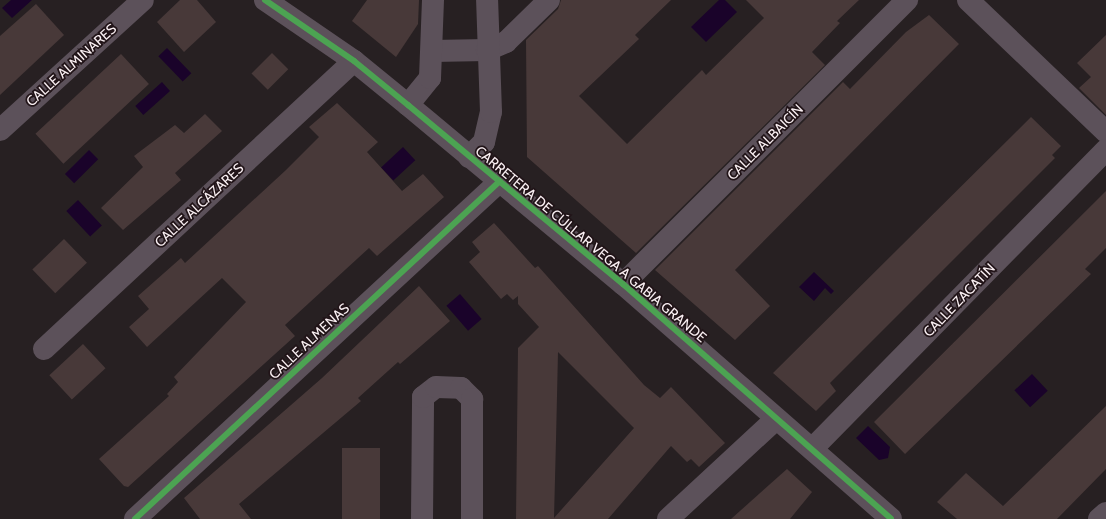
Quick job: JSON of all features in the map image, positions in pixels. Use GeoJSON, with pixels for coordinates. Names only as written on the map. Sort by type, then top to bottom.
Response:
{"type":"FeatureCollection","features":[{"type":"Feature","properties":{"kind":"street","name":"CALLE ALMINARES"},"geometry":{"type":"LineString","coordinates":[[0,130],[143,0]]}},
{"type":"Feature","properties":{"kind":"street","name":"CARRETERA DE CÚLLAR VEGA A GABIA GRANDE"},"geometry":{"type":"LineString","coordinates":[[265,0],[354,61],[500,181],[623,284],[812,449],[872,510],[891,519]]}},
{"type":"Feature","properties":{"kind":"street"},"geometry":{"type":"LineString","coordinates":[[408,105],[430,78],[433,0]]}},
{"type":"Feature","properties":{"kind":"street"},"geometry":{"type":"LineString","coordinates":[[469,157],[484,142],[492,112],[487,50],[487,0]]}},
{"type":"Feature","properties":{"kind":"street"},"geometry":{"type":"LineString","coordinates":[[432,51],[487,50],[506,42],[549,0]]}},
{"type":"Feature","properties":{"kind":"street","name":"CALLE ALBAICÍN"},"geometry":{"type":"LineString","coordinates":[[623,284],[907,0]]}},
{"type":"Feature","properties":{"kind":"street"},"geometry":{"type":"LineString","coordinates":[[968,0],[1106,132]]}},
{"type":"Feature","properties":{"kind":"street","name":"CALLE ALCÁZARES"},"geometry":{"type":"LineString","coordinates":[[44,349],[354,61]]}},
{"type":"Feature","properties":{"kind":"street","name":"CALLE ZACATÍN"},"geometry":{"type":"LineString","coordinates":[[812,449],[1106,150]]}},
{"type":"Feature","properties":{"kind":"street","name":"CALLE ALMENAS"},"geometry":{"type":"LineString","coordinates":[[135,519],[500,181]]}},
{"type":"Feature","properties":{"kind":"street"},"geometry":{"type":"LineString","coordinates":[[422,519],[423,397],[436,387],[461,388],[472,399],[472,519]]}},
{"type":"Feature","properties":{"kind":"street"},"geometry":{"type":"LineString","coordinates":[[668,519],[776,419]]}},
{"type":"Feature","properties":{"kind":"street"},"geometry":{"type":"LineString","coordinates":[[1099,519],[1106,513]]}},
{"type":"Feature","properties":{"kind":"shaded area"},"geometry":{"type":"Polygon","coordinates":[[[11,0],[32,0],[12,18],[2,8],[11,0]]]}},
{"type":"Feature","properties":{"kind":"shaded area"},"geometry":{"type":"Polygon","coordinates":[[[719,0],[725,0],[737,12],[706,42],[691,27],[719,0]]]}},
{"type":"Feature","properties":{"kind":"shaded area"},"geometry":{"type":"Polygon","coordinates":[[[167,48],[191,73],[183,82],[158,56],[167,48]]]}},
{"type":"Feature","properties":{"kind":"shaded area"},"geometry":{"type":"Polygon","coordinates":[[[162,82],[170,91],[143,115],[135,106],[162,82]]]}},
{"type":"Feature","properties":{"kind":"shaded area"},"geometry":{"type":"Polygon","coordinates":[[[403,147],[415,160],[393,181],[381,167],[403,147]]]}},
{"type":"Feature","properties":{"kind":"shaded area"},"geometry":{"type":"Polygon","coordinates":[[[89,150],[98,159],[74,183],[65,174],[89,150]]]}},
{"type":"Feature","properties":{"kind":"shaded area"},"geometry":{"type":"Polygon","coordinates":[[[78,200],[102,226],[90,237],[66,211],[78,200]]]}},
{"type":"Feature","properties":{"kind":"shaded area"},"geometry":{"type":"Polygon","coordinates":[[[814,272],[834,291],[831,294],[825,288],[814,301],[799,287],[814,272]]]}},
{"type":"Feature","properties":{"kind":"shaded area"},"geometry":{"type":"Polygon","coordinates":[[[460,294],[482,319],[468,331],[446,306],[460,294]]]}},
{"type":"Feature","properties":{"kind":"shaded area"},"geometry":{"type":"Polygon","coordinates":[[[1032,374],[1048,391],[1030,407],[1014,390],[1032,374]]]}},
{"type":"Feature","properties":{"kind":"shaded area"},"geometry":{"type":"Polygon","coordinates":[[[868,426],[890,447],[888,458],[879,460],[856,438],[868,426]]]}},
{"type":"Feature","properties":{"kind":"building"},"geometry":{"type":"Polygon","coordinates":[[[180,0],[197,0],[216,22],[184,52],[157,22],[180,0]]]}},
{"type":"Feature","properties":{"kind":"building"},"geometry":{"type":"Polygon","coordinates":[[[367,0],[419,0],[418,24],[396,57],[352,21],[367,0]]]}},
{"type":"Feature","properties":{"kind":"building"},"geometry":{"type":"Polygon","coordinates":[[[561,0],[671,0],[635,35],[639,39],[579,96],[627,144],[702,70],[706,75],[764,18],[746,0],[859,0],[837,21],[840,23],[812,52],[825,65],[636,253],[527,157],[526,40],[558,9],[561,0]]]}},
{"type":"Feature","properties":{"kind":"building"},"geometry":{"type":"Polygon","coordinates":[[[36,4],[64,35],[0,95],[0,36],[36,4]]]}},
{"type":"Feature","properties":{"kind":"building"},"geometry":{"type":"Polygon","coordinates":[[[929,15],[959,44],[735,270],[770,306],[735,340],[655,270],[843,82],[850,89],[906,32],[929,15]]]}},
{"type":"Feature","properties":{"kind":"building"},"geometry":{"type":"Polygon","coordinates":[[[1106,35],[1106,115],[1079,88],[1091,77],[1077,63],[1106,35]]]}},
{"type":"Feature","properties":{"kind":"building"},"geometry":{"type":"Polygon","coordinates":[[[272,53],[288,69],[268,90],[251,74],[272,53]]]}},
{"type":"Feature","properties":{"kind":"building"},"geometry":{"type":"Polygon","coordinates":[[[121,54],[149,84],[63,164],[35,134],[121,54]]]}},
{"type":"Feature","properties":{"kind":"building"},"geometry":{"type":"Polygon","coordinates":[[[337,103],[378,142],[367,152],[402,191],[423,174],[444,197],[377,256],[369,248],[285,325],[295,336],[128,487],[124,486],[99,459],[169,396],[167,394],[178,382],[174,377],[246,302],[222,278],[147,347],[129,327],[149,309],[138,296],[181,258],[185,263],[286,170],[319,137],[309,127],[337,103]]]}},
{"type":"Feature","properties":{"kind":"building"},"geometry":{"type":"Polygon","coordinates":[[[205,114],[222,131],[175,173],[181,180],[123,230],[101,208],[143,167],[134,156],[175,125],[184,133],[205,114]]]}},
{"type":"Feature","properties":{"kind":"building"},"geometry":{"type":"Polygon","coordinates":[[[1031,117],[1061,146],[1052,155],[1055,158],[830,383],[836,391],[816,411],[773,373],[1031,117]]]}},
{"type":"Feature","properties":{"kind":"building"},"geometry":{"type":"Polygon","coordinates":[[[1106,191],[1106,248],[1085,269],[1091,274],[905,454],[874,422],[1106,191]]]}},
{"type":"Feature","properties":{"kind":"building"},"geometry":{"type":"Polygon","coordinates":[[[494,223],[535,268],[538,266],[644,385],[660,398],[671,387],[725,443],[699,467],[691,459],[687,462],[671,446],[608,519],[516,519],[518,348],[539,327],[518,304],[518,296],[513,300],[507,294],[501,299],[469,262],[480,252],[472,242],[494,223]],[[558,352],[554,518],[634,428],[558,352]]]}},
{"type":"Feature","properties":{"kind":"building"},"geometry":{"type":"Polygon","coordinates":[[[64,239],[87,263],[55,293],[32,270],[64,239]]]}},
{"type":"Feature","properties":{"kind":"building"},"geometry":{"type":"Polygon","coordinates":[[[419,286],[450,321],[400,364],[398,362],[358,398],[361,401],[239,504],[251,519],[200,519],[184,498],[322,378],[419,286]]]}},
{"type":"Feature","properties":{"kind":"building"},"geometry":{"type":"Polygon","coordinates":[[[83,344],[106,368],[72,400],[49,375],[83,344]]]}},
{"type":"Feature","properties":{"kind":"building"},"geometry":{"type":"Polygon","coordinates":[[[1106,406],[1106,469],[1057,519],[957,519],[937,502],[966,473],[1003,506],[1106,406]]]}},
{"type":"Feature","properties":{"kind":"building"},"geometry":{"type":"Polygon","coordinates":[[[342,448],[380,448],[380,519],[342,519],[342,448]]]}},
{"type":"Feature","properties":{"kind":"building"},"geometry":{"type":"Polygon","coordinates":[[[787,469],[812,492],[790,519],[731,519],[787,469]]]}},
{"type":"Feature","properties":{"kind":"cycle path"},"geometry":{"type":"LineString","coordinates":[[265,0],[354,61],[408,105],[623,284],[891,519]]}},
{"type":"Feature","properties":{"kind":"cycle path"},"geometry":{"type":"LineString","coordinates":[[135,519],[500,181]]}}]}
